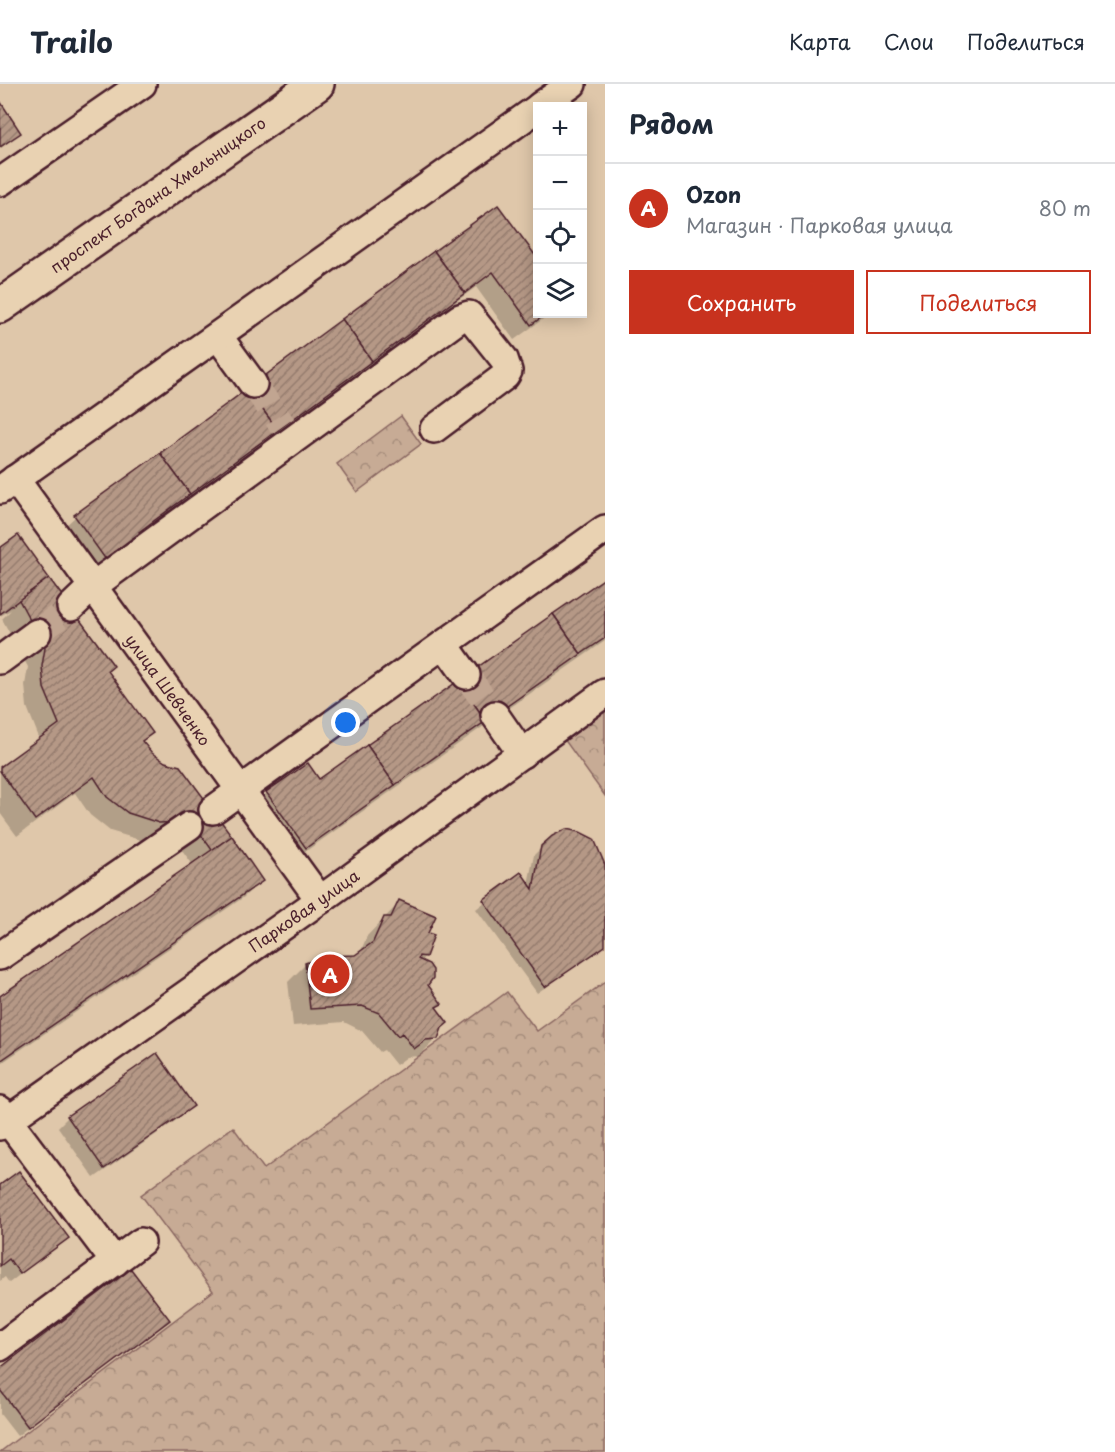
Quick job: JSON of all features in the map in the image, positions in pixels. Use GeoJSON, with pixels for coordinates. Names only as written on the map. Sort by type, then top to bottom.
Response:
{"type":"FeatureCollection","features":[{"type":"Feature","properties":{"kind":"main road","name":"проспект Богдана Хмельницкого"},"geometry":{"type":"LineString","coordinates":[[0,306],[317,84]]}},
{"type":"Feature","properties":{"kind":"street"},"geometry":{"type":"LineString","coordinates":[[0,182],[142,84]]}},
{"type":"Feature","properties":{"kind":"street"},"geometry":{"type":"LineString","coordinates":[[546,102],[572,84]]}},
{"type":"Feature","properties":{"kind":"street"},"geometry":{"type":"LineString","coordinates":[[8,485],[533,111]]}},
{"type":"Feature","properties":{"kind":"street"},"geometry":{"type":"LineString","coordinates":[[71,607],[93,586],[288,433],[460,318],[469,315],[504,359],[508,367],[507,374],[434,429]]}},
{"type":"Feature","properties":{"kind":"street"},"geometry":{"type":"LineString","coordinates":[[218,336],[253,384]]}},
{"type":"Feature","properties":{"kind":"street","name":"улица Шевченко"},"geometry":{"type":"LineString","coordinates":[[8,485],[93,586],[321,900]]}},
{"type":"Feature","properties":{"kind":"street"},"geometry":{"type":"LineString","coordinates":[[213,810],[605,529]]}},
{"type":"Feature","properties":{"kind":"street"},"geometry":{"type":"LineString","coordinates":[[0,660],[36,633]]}},
{"type":"Feature","properties":{"kind":"street"},"geometry":{"type":"LineString","coordinates":[[444,644],[466,675]]}},
{"type":"Feature","properties":{"kind":"street","name":"Парковая улица"},"geometry":{"type":"LineString","coordinates":[[2,1119],[321,900],[605,693]]}},
{"type":"Feature","properties":{"kind":"street"},"geometry":{"type":"LineString","coordinates":[[495,715],[522,754]]}},
{"type":"Feature","properties":{"kind":"street"},"geometry":{"type":"LineString","coordinates":[[0,956],[189,826]]}},
{"type":"Feature","properties":{"kind":"street"},"geometry":{"type":"LineString","coordinates":[[2,1119],[115,1262]]}},
{"type":"Feature","properties":{"kind":"street"},"geometry":{"type":"LineString","coordinates":[[0,1347],[141,1242]]}},
{"type":"Feature","properties":{"kind":"green space"},"geometry":{"type":"Polygon","coordinates":[[[401,416],[421,444],[357,492],[337,464],[401,416]]]}},
{"type":"Feature","properties":{"kind":"green space"},"geometry":{"type":"Polygon","coordinates":[[[605,710],[605,796],[564,739],[605,710]]]}},
{"type":"Feature","properties":{"kind":"green space"},"geometry":{"type":"Polygon","coordinates":[[[605,982],[605,1452],[0,1452],[213,1291],[141,1195],[233,1127],[264,1169],[507,992],[537,1031],[605,982]]]}},
{"type":"Feature","properties":{"kind":"building"},"geometry":{"type":"Polygon","coordinates":[[[0,101],[21,133],[0,147],[0,101]]]}},
{"type":"Feature","properties":{"kind":"building"},"geometry":{"type":"Polygon","coordinates":[[[498,205],[533,252],[533,318],[541,318],[531,325],[493,272],[465,293],[434,251],[498,205]]]}},
{"type":"Feature","properties":{"kind":"building"},"geometry":{"type":"Polygon","coordinates":[[[434,251],[465,293],[372,361],[342,319],[434,251]]]}},
{"type":"Feature","properties":{"kind":"building"},"geometry":{"type":"Polygon","coordinates":[[[342,319],[372,361],[278,430],[247,389],[342,319]]]}},
{"type":"Feature","properties":{"kind":"building"},"geometry":{"type":"Polygon","coordinates":[[[247,389],[278,430],[190,494],[160,453],[247,389]]]}},
{"type":"Feature","properties":{"kind":"building"},"geometry":{"type":"Polygon","coordinates":[[[160,453],[190,494],[139,532],[146,541],[111,567],[74,515],[160,453]]]}},
{"type":"Feature","properties":{"kind":"building"},"geometry":{"type":"Polygon","coordinates":[[[18,535],[49,578],[0,614],[0,548],[18,535]]]}},
{"type":"Feature","properties":{"kind":"building"},"geometry":{"type":"Polygon","coordinates":[[[49,578],[114,666],[108,671],[153,733],[142,741],[152,753],[165,762],[180,766],[232,836],[212,850],[197,829],[178,822],[159,823],[128,813],[107,797],[94,777],[35,820],[0,771],[0,767],[59,724],[44,688],[42,666],[45,648],[19,600],[49,578]]]}},
{"type":"Feature","properties":{"kind":"building"},"geometry":{"type":"Polygon","coordinates":[[[605,578],[605,638],[581,654],[553,614],[605,578]]]}},
{"type":"Feature","properties":{"kind":"building"},"geometry":{"type":"Polygon","coordinates":[[[553,614],[581,654],[486,721],[458,681],[553,614]]]}},
{"type":"Feature","properties":{"kind":"building"},"geometry":{"type":"Polygon","coordinates":[[[458,681],[486,721],[395,785],[367,745],[458,681]]]}},
{"type":"Feature","properties":{"kind":"building"},"geometry":{"type":"Polygon","coordinates":[[[367,745],[395,785],[306,848],[266,792],[308,763],[319,779],[367,745]]]}},
{"type":"Feature","properties":{"kind":"building"},"geometry":{"type":"Polygon","coordinates":[[[566,829],[580,832],[594,839],[605,865],[605,946],[545,987],[483,900],[521,872],[533,889],[541,846],[552,836],[566,829]]]}},
{"type":"Feature","properties":{"kind":"building"},"geometry":{"type":"Polygon","coordinates":[[[232,836],[263,881],[0,1061],[0,996],[232,836]]]}},
{"type":"Feature","properties":{"kind":"building"},"geometry":{"type":"Polygon","coordinates":[[[399,900],[436,916],[428,933],[434,935],[426,957],[419,956],[418,959],[429,964],[433,970],[433,978],[428,985],[442,1004],[436,1007],[448,1023],[442,1028],[438,1039],[426,1040],[414,1049],[402,1033],[398,1036],[379,1013],[362,1006],[310,1009],[305,963],[326,956],[355,955],[373,942],[384,917],[391,917],[399,900]]]}},
{"type":"Feature","properties":{"kind":"building"},"geometry":{"type":"Polygon","coordinates":[[[157,1053],[194,1106],[104,1169],[67,1116],[157,1053]]]}},
{"type":"Feature","properties":{"kind":"building"},"geometry":{"type":"Polygon","coordinates":[[[19,1171],[69,1238],[20,1274],[9,1259],[0,1266],[0,1185],[19,1171]]]}},
{"type":"Feature","properties":{"kind":"building"},"geometry":{"type":"Polygon","coordinates":[[[131,1269],[170,1320],[28,1427],[0,1390],[0,1368],[131,1269]]]}},
{"type":"Feature","properties":{"kind":"tunnel"},"geometry":{"type":"LineString","coordinates":[[253,384],[283,426]]}},
{"type":"Feature","properties":{"kind":"tunnel"},"geometry":{"type":"LineString","coordinates":[[37,633],[71,607]]}},
{"type":"Feature","properties":{"kind":"tunnel"},"geometry":{"type":"LineString","coordinates":[[466,675],[495,715]]}},
{"type":"Feature","properties":{"kind":"place","name":"Ozon"},"geometry":{"type":"Point","coordinates":[330,974]}}]}
